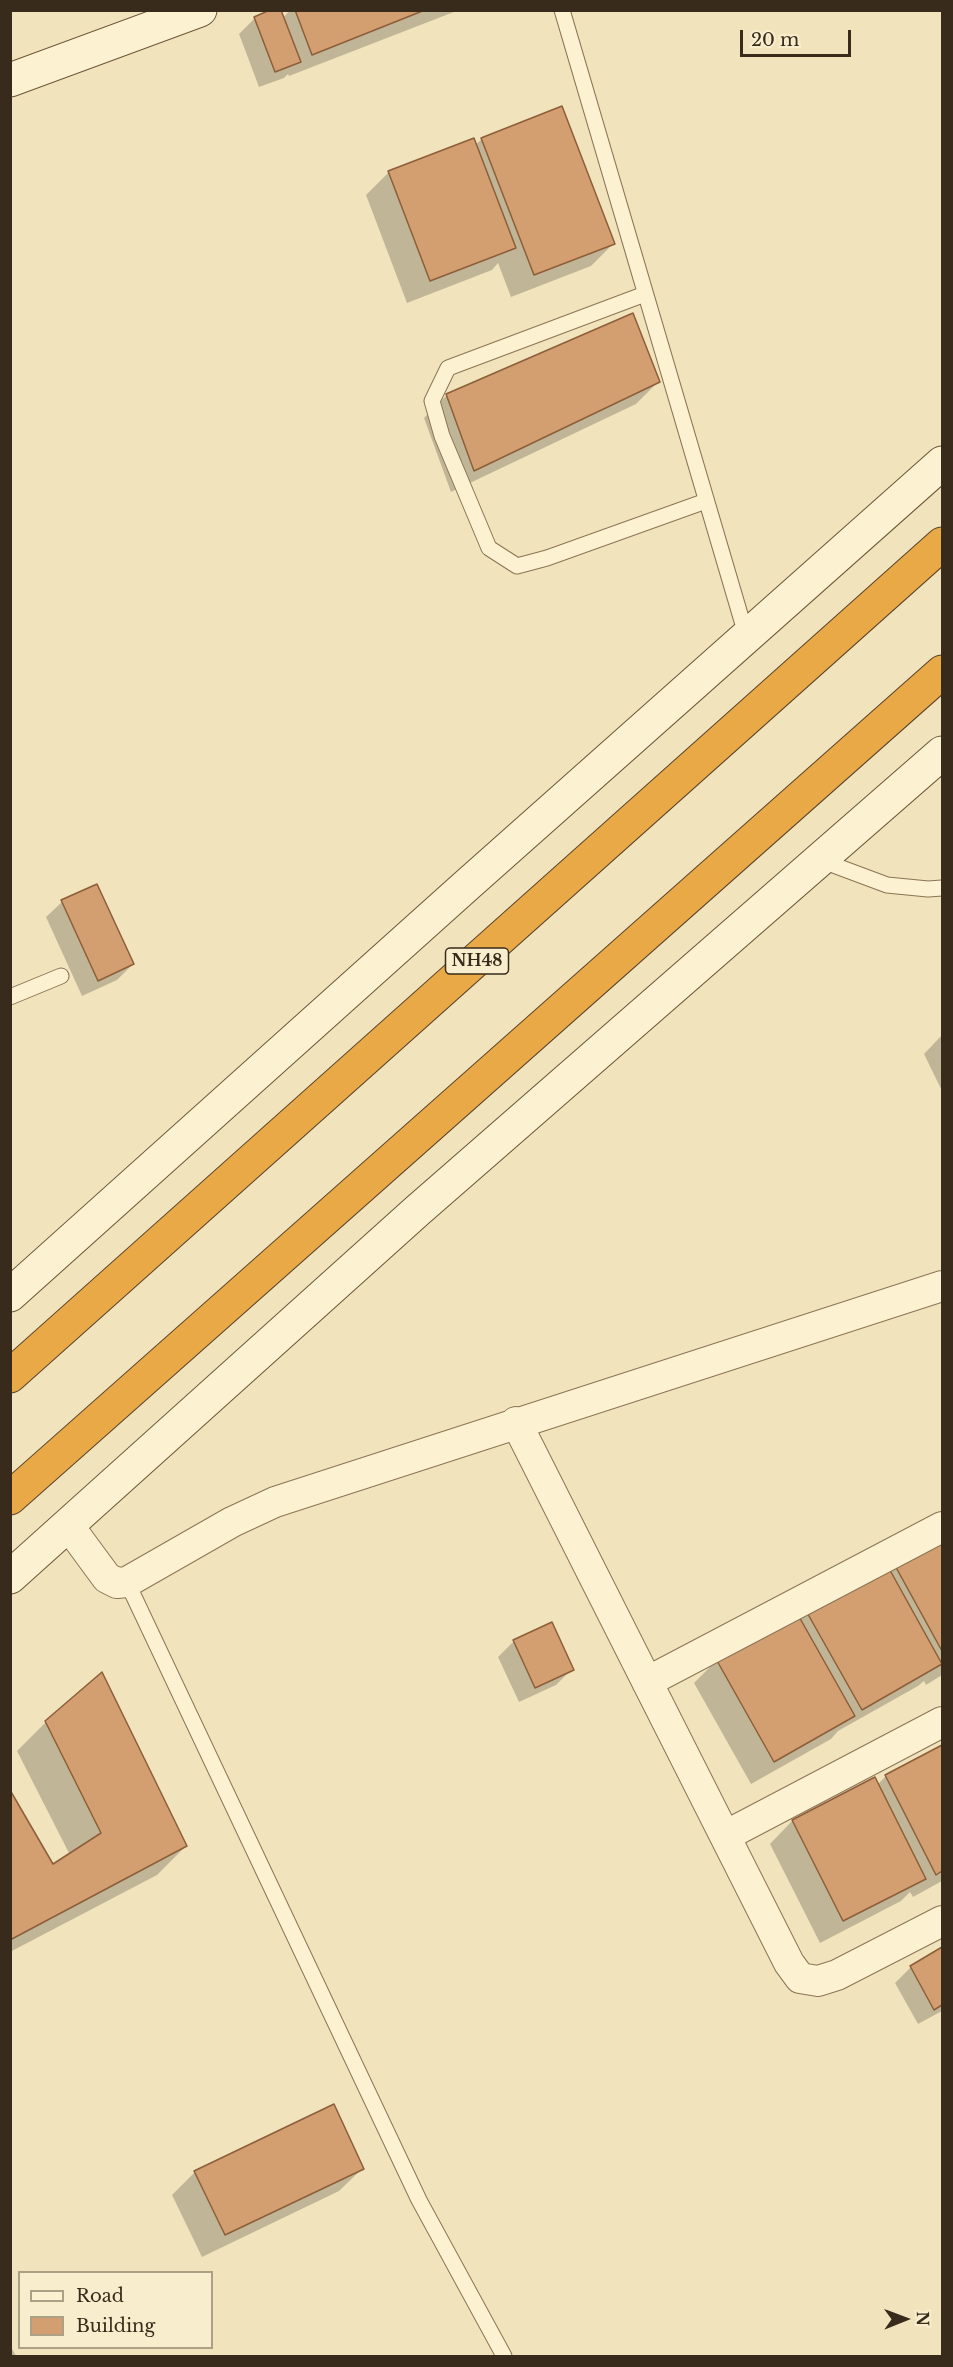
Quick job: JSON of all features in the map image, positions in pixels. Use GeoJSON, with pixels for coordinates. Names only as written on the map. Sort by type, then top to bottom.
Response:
{"type":"FeatureCollection","features":[{"type":"Feature","properties":{"kind":"highway","name":"NH48"},"geometry":{"type":"LineString","coordinates":[[10,1376],[942,544]]}},
{"type":"Feature","properties":{"kind":"highway"},"geometry":{"type":"LineString","coordinates":[[10,1498],[942,672]]}},
{"type":"Feature","properties":{"kind":"street"},"geometry":{"type":"LineString","coordinates":[[10,80],[201,10]]}},
{"type":"Feature","properties":{"kind":"street"},"geometry":{"type":"LineString","coordinates":[[10,1295],[942,463]]}},
{"type":"Feature","properties":{"kind":"street"},"geometry":{"type":"LineString","coordinates":[[10,1576],[417,1211],[942,753]]}},
{"type":"Feature","properties":{"kind":"street"},"geometry":{"type":"LineString","coordinates":[[68,1525],[107,1578],[117,1582],[127,1582],[232,1522],[275,1502],[516,1422],[942,1286]]}},
{"type":"Feature","properties":{"kind":"street"},"geometry":{"type":"LineString","coordinates":[[516,1422],[724,1836],[789,1963],[800,1978],[818,1981],[837,1975],[942,1921]]}},
{"type":"Feature","properties":{"kind":"street"},"geometry":{"type":"LineString","coordinates":[[647,1682],[942,1527]]}},
{"type":"Feature","properties":{"kind":"street"},"geometry":{"type":"LineString","coordinates":[[724,1836],[942,1722]]}},
{"type":"Feature","properties":{"kind":"lane"},"geometry":{"type":"LineString","coordinates":[[562,10],[747,638]]}},
{"type":"Feature","properties":{"kind":"lane"},"geometry":{"type":"LineString","coordinates":[[645,294],[448,368],[432,401],[442,436],[489,548],[517,566],[547,558],[706,501]]}},
{"type":"Feature","properties":{"kind":"lane"},"geometry":{"type":"LineString","coordinates":[[820,860],[888,885],[942,888]]}},
{"type":"Feature","properties":{"kind":"lane"},"geometry":{"type":"LineString","coordinates":[[10,997],[61,976]]}},
{"type":"Feature","properties":{"kind":"lane"},"geometry":{"type":"LineString","coordinates":[[127,1582],[419,2200],[504,2356]]}},
{"type":"Feature","properties":{"kind":"building"},"geometry":{"type":"Polygon","coordinates":[[[270,10],[281,10],[301,62],[275,72],[254,17],[270,10]]]}},
{"type":"Feature","properties":{"kind":"building"},"geometry":{"type":"Polygon","coordinates":[[[295,10],[425,10],[312,55],[295,10]]]}},
{"type":"Feature","properties":{"kind":"building"},"geometry":{"type":"Polygon","coordinates":[[[562,106],[615,244],[534,275],[481,138],[562,106]]]}},
{"type":"Feature","properties":{"kind":"building"},"geometry":{"type":"Polygon","coordinates":[[[474,138],[516,248],[430,281],[388,171],[474,138]]]}},
{"type":"Feature","properties":{"kind":"building"},"geometry":{"type":"Polygon","coordinates":[[[633,313],[660,382],[474,471],[446,394],[633,313]]]}},
{"type":"Feature","properties":{"kind":"building"},"geometry":{"type":"Polygon","coordinates":[[[97,884],[134,964],[98,981],[61,900],[97,884]]]}},
{"type":"Feature","properties":{"kind":"building"},"geometry":{"type":"Polygon","coordinates":[[[942,1534],[942,1651],[893,1562],[942,1534]]]}},
{"type":"Feature","properties":{"kind":"building"},"geometry":{"type":"Polygon","coordinates":[[[886,1563],[942,1664],[862,1710],[805,1609],[886,1563]]]}},
{"type":"Feature","properties":{"kind":"building"},"geometry":{"type":"Polygon","coordinates":[[[797,1613],[855,1716],[774,1762],[716,1659],[797,1613]]]}},
{"type":"Feature","properties":{"kind":"building"},"geometry":{"type":"Polygon","coordinates":[[[552,1622],[574,1670],[535,1688],[513,1640],[552,1622]]]}},
{"type":"Feature","properties":{"kind":"building"},"geometry":{"type":"Polygon","coordinates":[[[102,1672],[187,1846],[10,1940],[10,1790],[53,1864],[101,1833],[45,1721],[102,1672]]]}},
{"type":"Feature","properties":{"kind":"building"},"geometry":{"type":"Polygon","coordinates":[[[942,1745],[942,1871],[936,1875],[885,1775],[942,1745]]]}},
{"type":"Feature","properties":{"kind":"building"},"geometry":{"type":"Polygon","coordinates":[[[875,1777],[926,1879],[843,1921],[792,1820],[875,1777]]]}},
{"type":"Feature","properties":{"kind":"building"},"geometry":{"type":"Polygon","coordinates":[[[942,1947],[942,2005],[934,2010],[910,1966],[942,1947]]]}},
{"type":"Feature","properties":{"kind":"building"},"geometry":{"type":"Polygon","coordinates":[[[334,2104],[364,2169],[225,2235],[194,2171],[334,2104]]]}}]}
